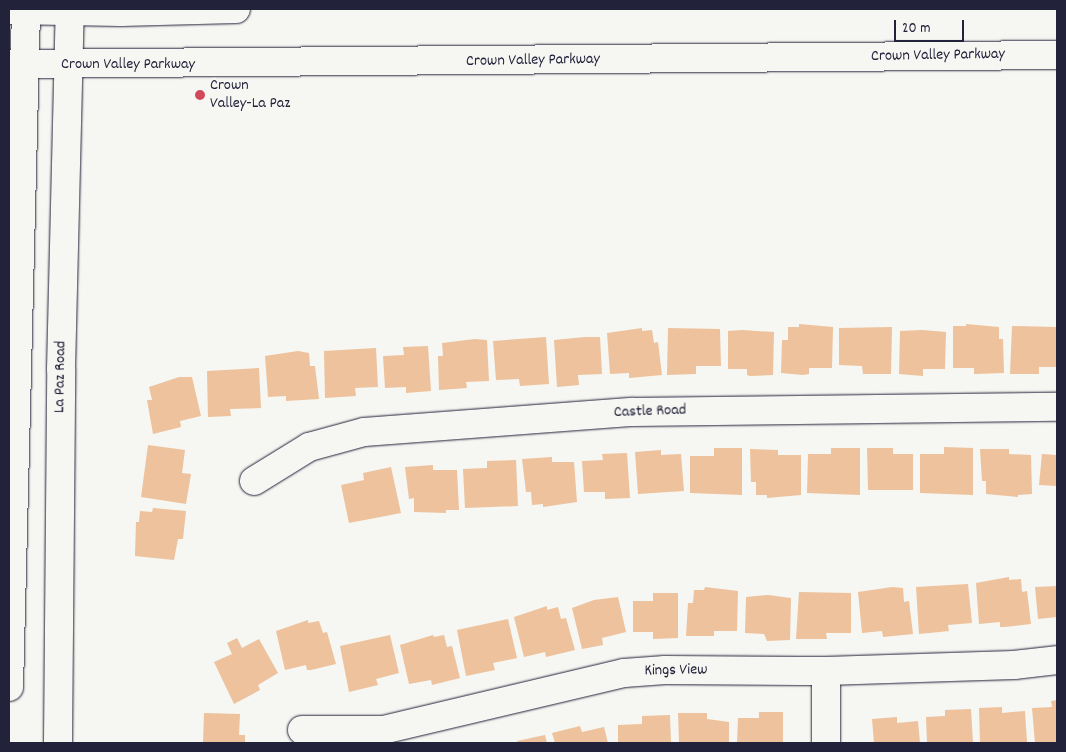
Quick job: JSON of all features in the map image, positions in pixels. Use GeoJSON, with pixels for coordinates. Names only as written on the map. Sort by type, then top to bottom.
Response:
{"type":"FeatureCollection","features":[{"type":"Feature","properties":{"kind":"main road"},"geometry":{"type":"LineString","coordinates":[[9,686],[18,10],[236,9]]}},
{"type":"Feature","properties":{"kind":"main road","name":"La Paz Road"},"geometry":{"type":"LineString","coordinates":[[58,743],[61,369],[70,11]]}},
{"type":"Feature","properties":{"kind":"main road","name":"Crown Valley Parkway"},"geometry":{"type":"LineString","coordinates":[[16,65],[69,66],[1057,55]]}},
{"type":"Feature","properties":{"kind":"main road","name":"Castle Road"},"geometry":{"type":"LineString","coordinates":[[254,481],[309,447],[364,432],[633,412],[1057,407]]}},
{"type":"Feature","properties":{"kind":"main road","name":"Kings View"},"geometry":{"type":"LineString","coordinates":[[302,730],[383,730],[624,673],[664,670],[826,671],[1014,665],[1057,660]]}},
{"type":"Feature","properties":{"kind":"main road"},"geometry":{"type":"LineString","coordinates":[[826,671],[826,743]]}},
{"type":"Feature","properties":{"kind":"building"},"geometry":{"type":"Polygon","coordinates":[[[799,324],[833,327],[832,368],[809,368],[809,374],[803,375],[781,373],[782,340],[788,340],[788,327],[799,327],[799,324]]]}},
{"type":"Feature","properties":{"kind":"building"},"geometry":{"type":"Polygon","coordinates":[[[966,324],[999,327],[999,339],[1003,339],[1004,373],[974,374],[974,368],[953,368],[953,326],[966,326],[966,324]]]}},
{"type":"Feature","properties":{"kind":"building"},"geometry":{"type":"Polygon","coordinates":[[[1012,326],[1057,327],[1057,367],[1039,367],[1039,374],[1010,374],[1012,326]]]}},
{"type":"Feature","properties":{"kind":"building"},"geometry":{"type":"Polygon","coordinates":[[[892,327],[891,374],[863,374],[862,366],[839,365],[839,328],[892,327]]]}},
{"type":"Feature","properties":{"kind":"building"},"geometry":{"type":"Polygon","coordinates":[[[642,328],[642,331],[652,330],[654,343],[658,342],[662,375],[629,378],[629,373],[610,374],[607,333],[642,328]]]}},
{"type":"Feature","properties":{"kind":"building"},"geometry":{"type":"Polygon","coordinates":[[[668,328],[720,329],[721,366],[696,366],[696,374],[667,375],[668,328]]]}},
{"type":"Feature","properties":{"kind":"building"},"geometry":{"type":"Polygon","coordinates":[[[728,331],[774,332],[773,375],[750,376],[747,375],[747,369],[728,369],[728,331]]]}},
{"type":"Feature","properties":{"kind":"building"},"geometry":{"type":"Polygon","coordinates":[[[900,331],[946,332],[945,369],[923,369],[923,376],[899,374],[900,331]]]}},
{"type":"Feature","properties":{"kind":"building"},"geometry":{"type":"Polygon","coordinates":[[[546,337],[549,384],[520,386],[519,379],[496,380],[493,341],[546,337]]]}},
{"type":"Feature","properties":{"kind":"building"},"geometry":{"type":"Polygon","coordinates":[[[600,337],[602,374],[578,375],[579,385],[557,387],[554,340],[600,337]]]}},
{"type":"Feature","properties":{"kind":"building"},"geometry":{"type":"Polygon","coordinates":[[[475,339],[487,340],[489,381],[466,382],[467,388],[439,390],[438,356],[443,356],[442,343],[475,339]]]}},
{"type":"Feature","properties":{"kind":"building"},"geometry":{"type":"Polygon","coordinates":[[[428,346],[431,391],[406,393],[406,387],[385,388],[383,356],[404,355],[403,347],[428,346]]]}},
{"type":"Feature","properties":{"kind":"building"},"geometry":{"type":"Polygon","coordinates":[[[376,348],[378,387],[355,388],[356,396],[325,398],[324,351],[376,348]]]}},
{"type":"Feature","properties":{"kind":"building"},"geometry":{"type":"Polygon","coordinates":[[[298,351],[309,353],[310,366],[315,366],[319,399],[286,401],[286,396],[268,397],[265,356],[298,351]]]}},
{"type":"Feature","properties":{"kind":"building"},"geometry":{"type":"Polygon","coordinates":[[[259,368],[261,408],[230,409],[231,416],[208,417],[207,371],[259,368]]]}},
{"type":"Feature","properties":{"kind":"building"},"geometry":{"type":"Polygon","coordinates":[[[179,377],[192,377],[201,416],[180,421],[181,427],[153,434],[147,400],[152,400],[149,387],[179,377]]]}},
{"type":"Feature","properties":{"kind":"building"},"geometry":{"type":"Polygon","coordinates":[[[148,445],[185,450],[182,473],[191,474],[186,504],[141,497],[148,445]]]}},
{"type":"Feature","properties":{"kind":"building"},"geometry":{"type":"Polygon","coordinates":[[[944,447],[973,448],[973,495],[920,493],[920,454],[944,454],[944,447]]]}},
{"type":"Feature","properties":{"kind":"building"},"geometry":{"type":"Polygon","coordinates":[[[714,448],[742,448],[742,495],[690,493],[690,456],[714,456],[714,448]]]}},
{"type":"Feature","properties":{"kind":"building"},"geometry":{"type":"Polygon","coordinates":[[[831,448],[860,448],[860,495],[807,493],[808,454],[831,454],[831,448]]]}},
{"type":"Feature","properties":{"kind":"building"},"geometry":{"type":"Polygon","coordinates":[[[867,448],[893,448],[893,454],[913,454],[913,490],[868,490],[867,448]]]}},
{"type":"Feature","properties":{"kind":"building"},"geometry":{"type":"Polygon","coordinates":[[[750,449],[778,450],[778,455],[801,455],[801,495],[767,498],[767,495],[756,495],[756,482],[751,482],[750,449]]]}},
{"type":"Feature","properties":{"kind":"building"},"geometry":{"type":"Polygon","coordinates":[[[980,449],[1009,449],[1009,454],[1031,455],[1032,494],[1018,495],[1018,497],[986,494],[986,481],[982,481],[980,449]]]}},
{"type":"Feature","properties":{"kind":"building"},"geometry":{"type":"Polygon","coordinates":[[[661,450],[661,455],[681,454],[684,491],[638,494],[635,452],[661,450]]]}},
{"type":"Feature","properties":{"kind":"building"},"geometry":{"type":"Polygon","coordinates":[[[627,453],[630,498],[605,499],[605,492],[584,492],[582,461],[603,460],[602,454],[627,453]]]}},
{"type":"Feature","properties":{"kind":"building"},"geometry":{"type":"Polygon","coordinates":[[[1042,454],[1057,455],[1057,486],[1039,485],[1042,454]]]}},
{"type":"Feature","properties":{"kind":"building"},"geometry":{"type":"Polygon","coordinates":[[[552,457],[552,462],[574,462],[577,502],[543,507],[543,504],[532,505],[531,492],[526,492],[522,459],[552,457]]]}},
{"type":"Feature","properties":{"kind":"building"},"geometry":{"type":"Polygon","coordinates":[[[516,460],[518,506],[465,508],[463,469],[487,468],[487,461],[516,460]]]}},
{"type":"Feature","properties":{"kind":"building"},"geometry":{"type":"Polygon","coordinates":[[[433,465],[433,470],[457,470],[459,510],[446,510],[446,513],[414,512],[414,498],[409,499],[405,467],[433,465]]]}},
{"type":"Feature","properties":{"kind":"building"},"geometry":{"type":"Polygon","coordinates":[[[391,467],[401,513],[349,523],[341,485],[364,480],[363,473],[391,467]]]}},
{"type":"Feature","properties":{"kind":"building"},"geometry":{"type":"Polygon","coordinates":[[[153,508],[186,511],[183,539],[178,539],[174,560],[135,556],[136,522],[139,522],[140,511],[152,512],[153,508]]]}},
{"type":"Feature","properties":{"kind":"building"},"geometry":{"type":"Polygon","coordinates":[[[1009,577],[1009,580],[1021,579],[1022,592],[1027,591],[1031,624],[1000,627],[1000,622],[979,624],[976,583],[1009,577]]]}},
{"type":"Feature","properties":{"kind":"building"},"geometry":{"type":"Polygon","coordinates":[[[968,584],[972,623],[948,625],[949,631],[919,634],[916,587],[968,584]]]}},
{"type":"Feature","properties":{"kind":"building"},"geometry":{"type":"Polygon","coordinates":[[[1057,586],[1057,617],[1038,619],[1035,587],[1057,586]]]}},
{"type":"Feature","properties":{"kind":"building"},"geometry":{"type":"Polygon","coordinates":[[[705,587],[738,591],[737,631],[714,631],[714,636],[686,636],[688,603],[693,603],[694,590],[704,590],[705,587]]]}},
{"type":"Feature","properties":{"kind":"building"},"geometry":{"type":"Polygon","coordinates":[[[892,587],[903,588],[904,602],[909,601],[913,634],[883,637],[882,631],[862,633],[858,592],[892,587]]]}},
{"type":"Feature","properties":{"kind":"building"},"geometry":{"type":"Polygon","coordinates":[[[799,592],[851,593],[851,633],[826,633],[827,639],[796,639],[799,592]]]}},
{"type":"Feature","properties":{"kind":"building"},"geometry":{"type":"Polygon","coordinates":[[[653,593],[678,593],[678,638],[653,639],[653,632],[633,632],[633,601],[653,601],[653,593]]]}},
{"type":"Feature","properties":{"kind":"building"},"geometry":{"type":"Polygon","coordinates":[[[768,595],[791,598],[790,640],[767,641],[764,634],[745,633],[746,597],[768,595]]]}},
{"type":"Feature","properties":{"kind":"building"},"geometry":{"type":"Polygon","coordinates":[[[618,597],[626,632],[602,638],[603,645],[582,649],[572,608],[594,600],[618,597]]]}},
{"type":"Feature","properties":{"kind":"building"},"geometry":{"type":"Polygon","coordinates":[[[547,606],[547,610],[558,607],[561,619],[566,618],[575,650],[546,657],[545,652],[524,657],[514,617],[547,606]]]}},
{"type":"Feature","properties":{"kind":"building"},"geometry":{"type":"Polygon","coordinates":[[[508,619],[517,658],[493,663],[495,670],[466,676],[457,630],[508,619]]]}},
{"type":"Feature","properties":{"kind":"building"},"geometry":{"type":"Polygon","coordinates":[[[308,620],[308,623],[319,621],[323,633],[327,632],[336,664],[311,670],[307,670],[306,665],[285,670],[276,631],[308,620]]]}},
{"type":"Feature","properties":{"kind":"building"},"geometry":{"type":"Polygon","coordinates":[[[390,635],[399,673],[376,679],[378,685],[349,692],[340,646],[390,635]]]}},
{"type":"Feature","properties":{"kind":"building"},"geometry":{"type":"Polygon","coordinates":[[[433,635],[434,637],[444,635],[447,647],[452,646],[460,678],[432,685],[431,680],[409,684],[400,645],[433,635]]]}},
{"type":"Feature","properties":{"kind":"building"},"geometry":{"type":"Polygon","coordinates":[[[237,638],[242,648],[259,639],[278,673],[258,685],[260,690],[234,704],[214,662],[232,654],[227,643],[237,638]]]}},
{"type":"Feature","properties":{"kind":"building"},"geometry":{"type":"Polygon","coordinates":[[[1057,700],[1057,743],[1035,743],[1032,708],[1052,707],[1051,701],[1057,700]]]}},
{"type":"Feature","properties":{"kind":"building"},"geometry":{"type":"Polygon","coordinates":[[[1002,707],[1002,713],[1025,711],[1027,742],[980,743],[979,708],[1002,707]]]}},
{"type":"Feature","properties":{"kind":"building"},"geometry":{"type":"Polygon","coordinates":[[[971,709],[973,743],[927,743],[926,717],[945,716],[945,710],[971,709]]]}},
{"type":"Feature","properties":{"kind":"building"},"geometry":{"type":"Polygon","coordinates":[[[759,712],[783,712],[783,743],[737,743],[738,718],[759,718],[759,712]]]}},
{"type":"Feature","properties":{"kind":"building"},"geometry":{"type":"Polygon","coordinates":[[[204,713],[240,714],[239,735],[245,735],[245,743],[203,743],[204,713]]]}},
{"type":"Feature","properties":{"kind":"building"},"geometry":{"type":"Polygon","coordinates":[[[678,713],[707,713],[707,719],[729,722],[729,743],[679,743],[678,713]]]}},
{"type":"Feature","properties":{"kind":"building"},"geometry":{"type":"Polygon","coordinates":[[[670,715],[671,743],[618,743],[618,725],[642,724],[642,716],[670,715]]]}},
{"type":"Feature","properties":{"kind":"building"},"geometry":{"type":"Polygon","coordinates":[[[897,717],[897,723],[918,721],[920,743],[874,743],[872,719],[897,717]]]}},
{"type":"Feature","properties":{"kind":"building"},"geometry":{"type":"Polygon","coordinates":[[[580,726],[582,732],[604,727],[608,743],[555,743],[552,733],[580,726]]]}},
{"type":"Feature","properties":{"kind":"building"},"geometry":{"type":"Polygon","coordinates":[[[545,735],[547,743],[518,743],[517,741],[545,735]]]}},
{"type":"Feature","properties":{"kind":"place","name":"Crown Valley-La Paz"},"geometry":{"type":"Point","coordinates":[200,95]}}]}
